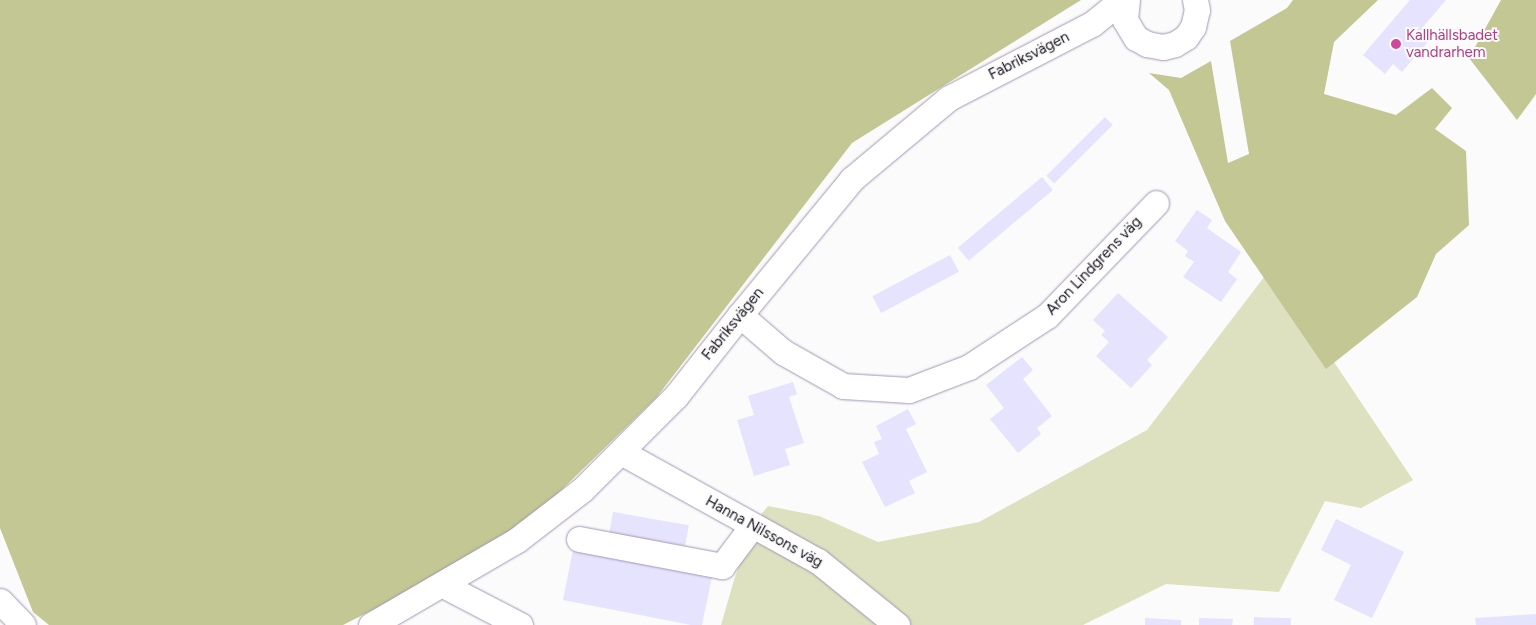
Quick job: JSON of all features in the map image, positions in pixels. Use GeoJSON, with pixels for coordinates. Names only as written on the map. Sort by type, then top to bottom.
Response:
{"type":"FeatureCollection","features":[{"type":"Feature","properties":{"kind":"street","name":"Fabriksvägen"},"geometry":{"type":"LineString","coordinates":[[371,625],[443,585],[517,540],[582,490],[676,396],[740,314],[852,179],[949,98],[1092,24],[1122,0]]}},
{"type":"Feature","properties":{"kind":"street"},"geometry":{"type":"LineString","coordinates":[[1127,0],[1126,20],[1136,38]]}},
{"type":"Feature","properties":{"kind":"street"},"geometry":{"type":"LineString","coordinates":[[1092,24],[1136,38],[1147,44],[1163,47],[1180,41],[1193,26],[1197,10],[1195,0]]}},
{"type":"Feature","properties":{"kind":"street","name":"Aron Lindgrens väg"},"geometry":{"type":"LineString","coordinates":[[740,314],[783,352],[843,386],[909,390],[969,368],[1047,316],[1156,203]]}},
{"type":"Feature","properties":{"kind":"street","name":"Hanna Nilssons väg"},"geometry":{"type":"LineString","coordinates":[[622,452],[671,481],[818,561],[897,625]]}},
{"type":"Feature","properties":{"kind":"street"},"geometry":{"type":"LineString","coordinates":[[579,539],[722,566],[754,525]]}},
{"type":"Feature","properties":{"kind":"street"},"geometry":{"type":"LineString","coordinates":[[443,585],[520,625]]}},
{"type":"Feature","properties":{"kind":"street"},"geometry":{"type":"LineString","coordinates":[[0,601],[23,625]]}},
{"type":"Feature","properties":{"kind":"green space"},"geometry":{"type":"Polygon","coordinates":[[[0,0],[1081,0],[852,143],[656,398],[511,539],[343,625],[49,625],[33,612],[0,528],[0,0]]]}},
{"type":"Feature","properties":{"kind":"green space"},"geometry":{"type":"Polygon","coordinates":[[[1293,0],[1378,0],[1334,42],[1324,94],[1396,115],[1432,88],[1452,108],[1435,129],[1466,151],[1469,225],[1436,254],[1417,297],[1326,369],[1225,221],[1169,90],[1149,73],[1181,78],[1211,61],[1228,163],[1249,154],[1230,41],[1287,8],[1293,0]]]}},
{"type":"Feature","properties":{"kind":"green space"},"geometry":{"type":"Polygon","coordinates":[[[1501,0],[1536,0],[1536,94],[1517,120],[1469,58],[1501,0]]]}},
{"type":"Feature","properties":{"kind":"green space"},"geometry":{"type":"Polygon","coordinates":[[[1271,268],[1413,480],[1361,508],[1325,501],[1279,592],[1166,584],[1083,625],[721,625],[753,525],[768,506],[819,516],[878,542],[979,522],[1147,430],[1271,268]]]}},
{"type":"Feature","properties":{"kind":"building"},"geometry":{"type":"Polygon","coordinates":[[[1410,0],[1446,0],[1422,28],[1432,37],[1402,72],[1393,64],[1385,74],[1363,55],[1410,0]]]}},
{"type":"Feature","properties":{"kind":"building"},"geometry":{"type":"Polygon","coordinates":[[[1105,117],[1113,125],[1054,183],[1046,176],[1105,117]]]}},
{"type":"Feature","properties":{"kind":"building"},"geometry":{"type":"Polygon","coordinates":[[[1042,177],[1053,190],[969,261],[958,248],[1042,177]]]}},
{"type":"Feature","properties":{"kind":"building"},"geometry":{"type":"Polygon","coordinates":[[[1197,210],[1212,220],[1207,228],[1241,252],[1228,272],[1237,279],[1221,302],[1183,277],[1194,262],[1185,256],[1188,251],[1175,241],[1197,210]]]}},
{"type":"Feature","properties":{"kind":"building"},"geometry":{"type":"Polygon","coordinates":[[[950,255],[959,272],[881,313],[872,296],[950,255]]]}},
{"type":"Feature","properties":{"kind":"building"},"geometry":{"type":"Polygon","coordinates":[[[1118,293],[1168,337],[1147,360],[1152,365],[1131,388],[1096,356],[1109,342],[1101,335],[1105,331],[1093,320],[1118,293]]]}},
{"type":"Feature","properties":{"kind":"building"},"geometry":{"type":"Polygon","coordinates":[[[1022,357],[1033,370],[1023,379],[1052,416],[1037,428],[1041,434],[1018,453],[990,419],[1004,408],[986,385],[1022,357]]]}},
{"type":"Feature","properties":{"kind":"building"},"geometry":{"type":"Polygon","coordinates":[[[793,382],[797,394],[789,397],[804,443],[785,449],[790,465],[754,476],[737,420],[754,415],[748,396],[793,382]]]}},
{"type":"Feature","properties":{"kind":"building"},"geometry":{"type":"Polygon","coordinates":[[[908,409],[916,424],[906,429],[927,472],[909,481],[915,493],[885,507],[862,462],[879,454],[874,442],[882,439],[876,426],[908,409]]]}},
{"type":"Feature","properties":{"kind":"building"},"geometry":{"type":"Polygon","coordinates":[[[613,512],[689,525],[685,546],[609,533],[613,512]]]}},
{"type":"Feature","properties":{"kind":"building"},"geometry":{"type":"Polygon","coordinates":[[[1336,519],[1404,552],[1372,618],[1334,600],[1351,565],[1321,550],[1336,519]]]}},
{"type":"Feature","properties":{"kind":"building"},"geometry":{"type":"Polygon","coordinates":[[[573,550],[712,577],[702,625],[691,625],[563,600],[573,550]]]}},
{"type":"Feature","properties":{"kind":"building"},"geometry":{"type":"Polygon","coordinates":[[[1536,614],[1536,625],[1476,625],[1475,618],[1536,614]]]}},
{"type":"Feature","properties":{"kind":"building"},"geometry":{"type":"Polygon","coordinates":[[[1254,617],[1291,618],[1291,625],[1254,625],[1254,617]]]}},
{"type":"Feature","properties":{"kind":"building"},"geometry":{"type":"Polygon","coordinates":[[[1145,618],[1181,620],[1181,625],[1145,625],[1145,618]]]}},
{"type":"Feature","properties":{"kind":"building"},"geometry":{"type":"Polygon","coordinates":[[[1199,618],[1233,619],[1232,625],[1199,625],[1199,618]]]}},
{"type":"Feature","properties":{"kind":"place","name":"Kallhällsbadet vandrarhem"},"geometry":{"type":"Point","coordinates":[1396,44]}}]}
